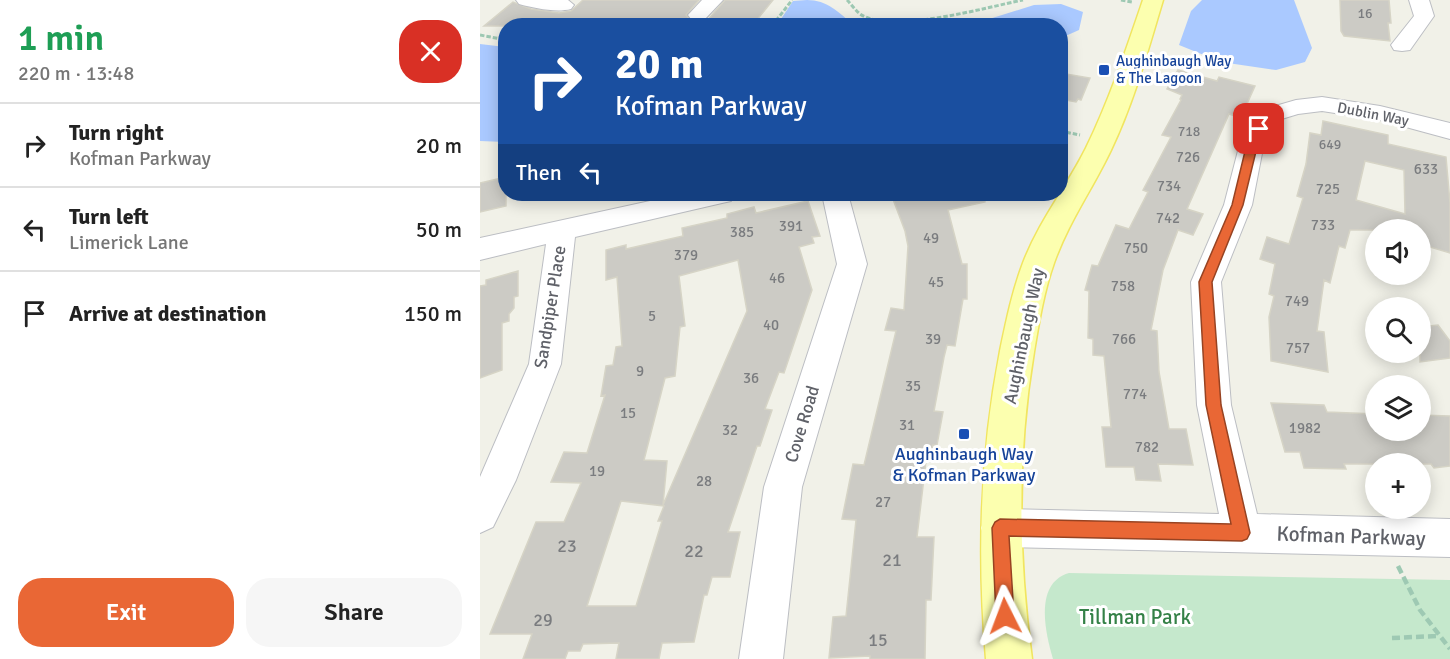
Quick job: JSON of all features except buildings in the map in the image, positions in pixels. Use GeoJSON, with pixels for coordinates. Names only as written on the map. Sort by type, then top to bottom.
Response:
{"type":"FeatureCollection","features":[{"type":"Feature","properties":{"kind":"main road","name":"Aughinbaugh Way"},"geometry":{"type":"LineString","coordinates":[[1068,199],[1097,152],[1111,120],[1152,0]]}},
{"type":"Feature","properties":{"kind":"main road","name":"Aughinbaugh Way"},"geometry":{"type":"LineString","coordinates":[[1010,659],[1000,528],[1004,435],[1011,378],[1041,256],[1067,201]]}},
{"type":"Feature","properties":{"kind":"street"},"geometry":{"type":"LineString","coordinates":[[526,0],[564,5]]}},
{"type":"Feature","properties":{"kind":"street"},"geometry":{"type":"LineString","coordinates":[[698,15],[713,0]]}},
{"type":"Feature","properties":{"kind":"street"},"geometry":{"type":"LineString","coordinates":[[1402,45],[1424,16],[1419,0]]}},
{"type":"Feature","properties":{"kind":"street","name":"Dublin Way"},"geometry":{"type":"LineString","coordinates":[[1242,533],[1214,405],[1206,282],[1238,205],[1252,143],[1266,116],[1296,107],[1322,104],[1380,113],[1450,131]]}},
{"type":"Feature","properties":{"kind":"street"},"geometry":{"type":"LineString","coordinates":[[480,249],[692,201]]}},
{"type":"Feature","properties":{"kind":"street","name":"Cove Road"},"geometry":{"type":"LineString","coordinates":[[761,659],[783,487],[852,264],[837,201]]}},
{"type":"Feature","properties":{"kind":"street","name":"Sandpiper Place"},"geometry":{"type":"LineString","coordinates":[[480,514],[498,480],[545,363],[562,231]]}},
{"type":"Feature","properties":{"kind":"street","name":"Kofman Parkway"},"geometry":{"type":"LineString","coordinates":[[1000,528],[1450,538]]}},
{"type":"Feature","properties":{"kind":"path"},"geometry":{"type":"LineString","coordinates":[[778,18],[792,0]]}},
{"type":"Feature","properties":{"kind":"path"},"geometry":{"type":"LineString","coordinates":[[847,0],[860,14],[878,18]]}},
{"type":"Feature","properties":{"kind":"path"},"geometry":{"type":"LineString","coordinates":[[928,18],[1023,0]]}},
{"type":"Feature","properties":{"kind":"path"},"geometry":{"type":"LineString","coordinates":[[480,35],[498,38]]}},
{"type":"Feature","properties":{"kind":"path"},"geometry":{"type":"LineString","coordinates":[[1388,538],[1401,575],[1417,605],[1437,636],[1450,649]]}},
{"type":"Feature","properties":{"kind":"path"},"geometry":{"type":"LineString","coordinates":[[1392,638],[1437,636]]}},
{"type":"Feature","properties":{"kind":"green space","name":"Tillman Park"},"geometry":{"type":"Polygon","coordinates":[[[1069,573],[1450,580],[1450,659],[1053,659],[1045,623],[1046,597],[1058,578],[1069,573]]]}},
{"type":"Feature","properties":{"kind":"water"},"geometry":{"type":"Polygon","coordinates":[[[1202,0],[1294,0],[1312,48],[1305,62],[1276,70],[1221,62],[1179,45],[1191,11],[1202,0]]]}},
{"type":"Feature","properties":{"kind":"water"},"geometry":{"type":"Polygon","coordinates":[[[793,1],[821,2],[846,18],[782,18],[793,1]]]}},
{"type":"Feature","properties":{"kind":"water"},"geometry":{"type":"Polygon","coordinates":[[[1061,4],[1083,12],[1079,30],[1068,35],[1068,18],[992,18],[1034,5],[1061,4]]]}},
{"type":"Feature","properties":{"kind":"water"},"geometry":{"type":"Polygon","coordinates":[[[480,44],[498,46],[498,142],[480,141],[480,44]]]}},
{"type":"Feature","properties":{"kind":"place","name":"Aughinbaugh Way & The Lagoon"},"geometry":{"type":"Point","coordinates":[1104,70]}},
{"type":"Feature","properties":{"kind":"place","name":"Aughinbaugh Way & Kofman Parkway"},"geometry":{"type":"Point","coordinates":[964,434]}},
{"type":"Feature","properties":{"kind":"route"},"geometry":{"type":"LineString","coordinates":[[1005,616],[1000,528],[1242,533],[1214,405],[1206,282],[1238,205],[1252,143],[1259,129]]}}]}
